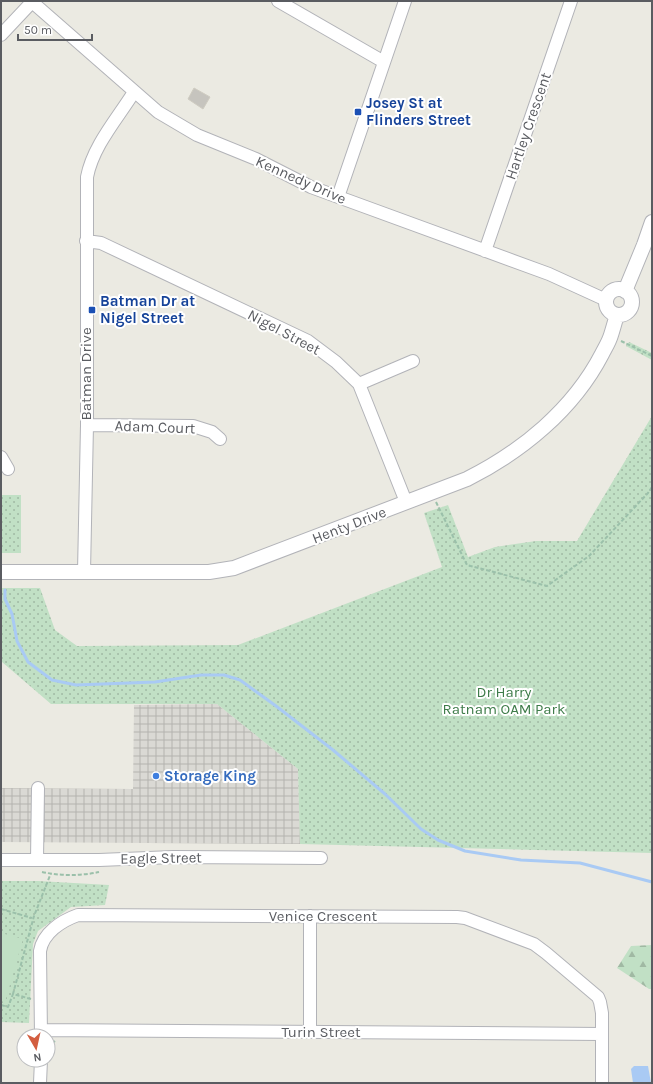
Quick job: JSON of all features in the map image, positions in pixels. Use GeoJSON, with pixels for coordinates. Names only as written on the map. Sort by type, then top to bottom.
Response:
{"type":"FeatureCollection","features":[{"type":"Feature","properties":{"kind":"street"},"geometry":{"type":"LineString","coordinates":[[1,35],[31,1]]}},
{"type":"Feature","properties":{"kind":"street","name":"Kennedy Drive"},"geometry":{"type":"LineString","coordinates":[[31,1],[158,112],[197,135],[256,159],[311,187],[549,274],[606,300]]}},
{"type":"Feature","properties":{"kind":"street"},"geometry":{"type":"LineString","coordinates":[[278,1],[384,62]]}},
{"type":"Feature","properties":{"kind":"street"},"geometry":{"type":"LineString","coordinates":[[338,197],[405,1]]}},
{"type":"Feature","properties":{"kind":"street","name":"Hartley Crescent"},"geometry":{"type":"LineString","coordinates":[[485,251],[571,1]]}},
{"type":"Feature","properties":{"kind":"street","name":"Batman Drive"},"geometry":{"type":"LineString","coordinates":[[84,572],[87,425],[86,187],[89,168],[96,150],[134,92]]}},
{"type":"Feature","properties":{"kind":"street"},"geometry":{"type":"LineString","coordinates":[[624,291],[644,245],[652,222]]}},
{"type":"Feature","properties":{"kind":"street","name":"Nigel Street"},"geometry":{"type":"LineString","coordinates":[[86,241],[101,244],[308,341],[336,362],[359,384],[406,502]]}},
{"type":"Feature","properties":{"kind":"street"},"geometry":{"type":"LineString","coordinates":[[615,290],[624,291],[631,298],[632,305],[626,313],[617,315],[608,309],[606,300],[609,294],[615,290]]}},
{"type":"Feature","properties":{"kind":"street","name":"Henty Drive"},"geometry":{"type":"LineString","coordinates":[[1,572],[209,572],[234,568],[467,479],[487,469],[523,445],[549,423],[575,394],[593,370],[611,336],[617,315]]}},
{"type":"Feature","properties":{"kind":"street"},"geometry":{"type":"LineString","coordinates":[[359,384],[413,362]]}},
{"type":"Feature","properties":{"kind":"street","name":"Adam Court"},"geometry":{"type":"LineString","coordinates":[[87,425],[193,426],[212,432],[220,439]]}},
{"type":"Feature","properties":{"kind":"street"},"geometry":{"type":"LineString","coordinates":[[1,457],[8,469]]}},
{"type":"Feature","properties":{"kind":"street"},"geometry":{"type":"LineString","coordinates":[[38,788],[39,865]]}},
{"type":"Feature","properties":{"kind":"street","name":"Eagle Street"},"geometry":{"type":"LineString","coordinates":[[1,860],[39,865],[99,860],[173,857],[321,858]]}},
{"type":"Feature","properties":{"kind":"street","name":"Venice Crescent"},"geometry":{"type":"LineString","coordinates":[[44,1028],[40,951],[45,937],[71,917],[86,914],[456,917],[465,918],[534,944],[598,997],[602,1008],[602,1083]]}},
{"type":"Feature","properties":{"kind":"street"},"geometry":{"type":"LineString","coordinates":[[310,916],[310,1032]]}},
{"type":"Feature","properties":{"kind":"street","name":"Turin Street"},"geometry":{"type":"LineString","coordinates":[[56,1032],[602,1034]]}},
{"type":"Feature","properties":{"kind":"street"},"geometry":{"type":"LineString","coordinates":[[40,1083],[41,1068]]}},
{"type":"Feature","properties":{"kind":"path"},"geometry":{"type":"LineString","coordinates":[[611,336],[652,356]]}},
{"type":"Feature","properties":{"kind":"path"},"geometry":{"type":"LineString","coordinates":[[432,492],[440,513],[466,565],[547,586],[589,556],[652,487]]}},
{"type":"Feature","properties":{"kind":"path"},"geometry":{"type":"LineString","coordinates":[[39,865],[57,875],[86,875],[104,871]]}},
{"type":"Feature","properties":{"kind":"path"},"geometry":{"type":"LineString","coordinates":[[1,909],[33,918]]}},
{"type":"Feature","properties":{"kind":"path"},"geometry":{"type":"LineString","coordinates":[[1,1005],[8,1007],[13,994]]}},
{"type":"Feature","properties":{"kind":"shaded area"},"geometry":{"type":"Polygon","coordinates":[[[217,704],[298,769],[300,844],[1,842],[1,788],[133,789],[134,705],[217,704]]]}},
{"type":"Feature","properties":{"kind":"green space"},"geometry":{"type":"Polygon","coordinates":[[[629,342],[652,353],[652,360],[626,346],[629,342]]]}},
{"type":"Feature","properties":{"kind":"green space","name":"Dr Harry Ratnam OAM Park"},"geometry":{"type":"Polygon","coordinates":[[[652,416],[652,853],[300,844],[298,769],[217,704],[51,704],[2,662],[1,588],[40,588],[55,630],[77,646],[238,645],[442,567],[424,513],[448,505],[468,557],[495,547],[536,541],[577,541],[652,416]]]}},
{"type":"Feature","properties":{"kind":"green space"},"geometry":{"type":"Polygon","coordinates":[[[1,495],[21,495],[21,553],[1,553],[1,495]]]}},
{"type":"Feature","properties":{"kind":"green space"},"geometry":{"type":"Polygon","coordinates":[[[1,881],[38,881],[109,885],[105,905],[71,907],[38,931],[33,944],[29,1023],[1,1022],[1,881]]]}},
{"type":"Feature","properties":{"kind":"green space"},"geometry":{"type":"Polygon","coordinates":[[[1,933],[23,939],[5,1002],[1,1001],[1,933]]]}},
{"type":"Feature","properties":{"kind":"green space"},"geometry":{"type":"Polygon","coordinates":[[[652,945],[652,989],[649,989],[617,968],[631,946],[652,945]]]}},
{"type":"Feature","properties":{"kind":"water"},"geometry":{"type":"Polygon","coordinates":[[[634,1066],[648,1066],[651,1083],[633,1083],[631,1069],[634,1066]]]}},
{"type":"Feature","properties":{"kind":"building"},"geometry":{"type":"Polygon","coordinates":[[[194,88],[210,97],[203,109],[188,99],[194,88]]]}},
{"type":"Feature","properties":{"kind":"waterway"},"geometry":{"type":"LineString","coordinates":[[5,590],[5,599],[12,614],[17,641],[28,662],[52,680],[76,685],[155,682],[201,675],[224,675],[240,680],[333,750],[385,794],[421,829],[438,840],[465,851],[521,860],[580,863],[652,882]]}},
{"type":"Feature","properties":{"kind":"place","name":"Josey St at Flinders Street"},"geometry":{"type":"Point","coordinates":[358,112]}},
{"type":"Feature","properties":{"kind":"place","name":"Batman Dr at Nigel Street"},"geometry":{"type":"Point","coordinates":[92,310]}},
{"type":"Feature","properties":{"kind":"place","name":"Storage King"},"geometry":{"type":"Point","coordinates":[156,776]}}]}
